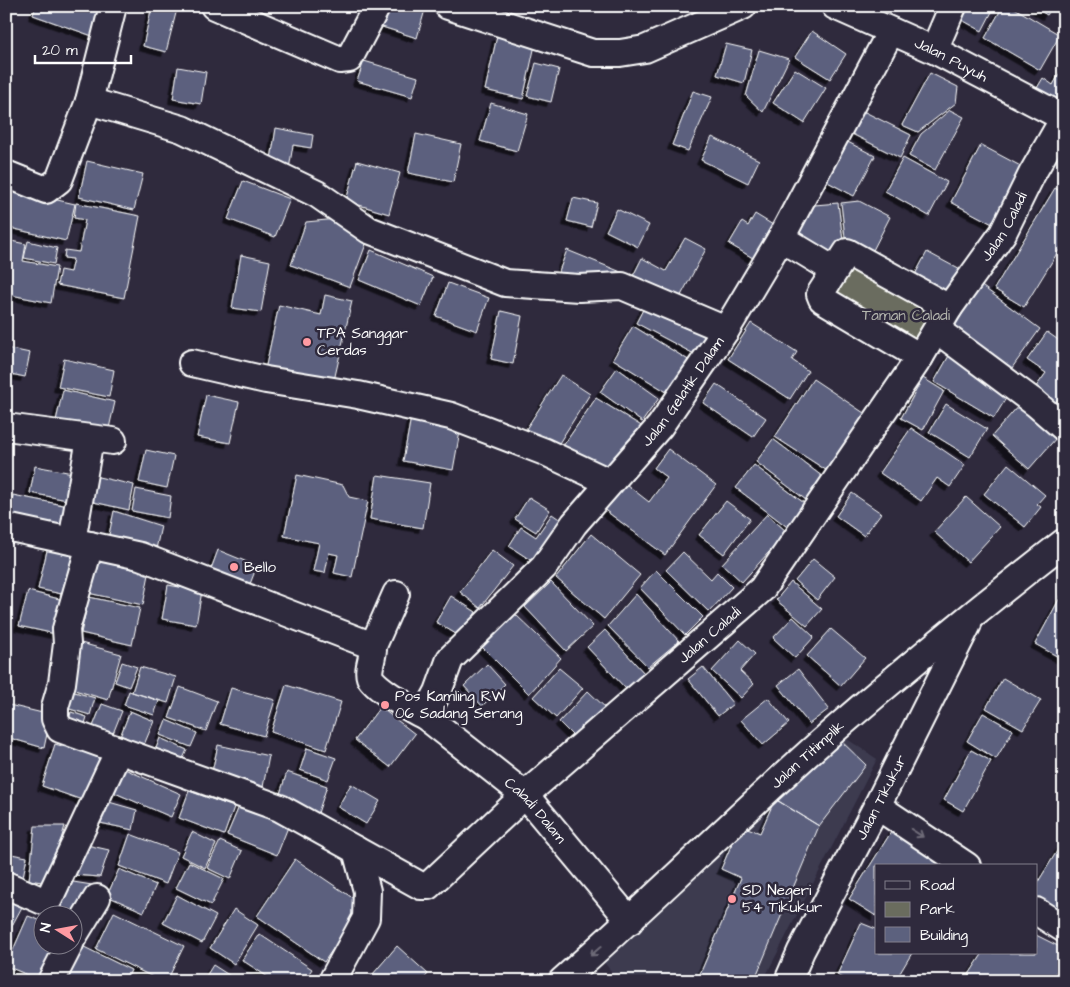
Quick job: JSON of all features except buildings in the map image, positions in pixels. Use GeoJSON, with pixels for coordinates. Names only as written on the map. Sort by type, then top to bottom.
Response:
{"type":"FeatureCollection","features":[{"type":"Feature","properties":{"kind":"street"},"geometry":{"type":"LineString","coordinates":[[6,174],[46,190],[59,180],[89,101],[113,6]]}},
{"type":"Feature","properties":{"kind":"street"},"geometry":{"type":"LineString","coordinates":[[214,6],[340,60],[349,59],[377,6]]}},
{"type":"Feature","properties":{"kind":"street"},"geometry":{"type":"LineString","coordinates":[[448,6],[593,53],[620,53],[645,49],[732,9]]}},
{"type":"Feature","properties":{"kind":"street","name":"Jalan Puyuh"},"geometry":{"type":"LineString","coordinates":[[835,6],[934,50],[1064,118]]}},
{"type":"Feature","properties":{"kind":"street"},"geometry":{"type":"LineString","coordinates":[[934,50],[953,6]]}},
{"type":"Feature","properties":{"kind":"street","name":"Jalan Gelatik Dalam"},"geometry":{"type":"LineString","coordinates":[[425,716],[438,692],[450,659],[544,567],[574,524],[660,426],[726,330],[781,238],[891,31]]}},
{"type":"Feature","properties":{"kind":"street"},"geometry":{"type":"LineString","coordinates":[[89,101],[182,129],[317,194],[369,230],[505,284],[579,288],[622,286],[726,330]]}},
{"type":"Feature","properties":{"kind":"street","name":"Jalan Caladi"},"geometry":{"type":"LineString","coordinates":[[356,850],[422,886],[428,886],[525,795],[762,589],[1003,233],[1032,174],[1064,118]]}},
{"type":"Feature","properties":{"kind":"street"},"geometry":{"type":"LineString","coordinates":[[781,238],[834,270]]}},
{"type":"Feature","properties":{"kind":"street"},"geometry":{"type":"LineString","coordinates":[[920,356],[822,299],[820,294],[845,252],[848,252],[943,319],[1064,428]]}},
{"type":"Feature","properties":{"kind":"street"},"geometry":{"type":"LineString","coordinates":[[192,363],[266,380],[358,395],[451,416],[545,452],[609,482]]}},
{"type":"Feature","properties":{"kind":"street"},"geometry":{"type":"LineString","coordinates":[[6,428],[102,440],[66,629],[67,644],[62,683],[55,707],[55,719],[60,730],[280,808],[356,850],[366,891],[366,918],[332,981]]}},
{"type":"Feature","properties":{"kind":"street"},"geometry":{"type":"LineString","coordinates":[[6,527],[140,556],[373,646],[396,594]]}},
{"type":"Feature","properties":{"kind":"street","name":"Jalan Titimplik"},"geometry":{"type":"LineString","coordinates":[[562,981],[630,921],[838,728],[972,614],[1064,542]]}},
{"type":"Feature","properties":{"kind":"street","name":"Jalan Tikukur"},"geometry":{"type":"LineString","coordinates":[[788,981],[801,951],[877,806],[972,614]]}},
{"type":"Feature","properties":{"kind":"street","name":"Caladi Dalam"},"geometry":{"type":"LineString","coordinates":[[373,646],[369,672],[372,681],[406,707],[425,716],[525,795],[630,921]]}},
{"type":"Feature","properties":{"kind":"street"},"geometry":{"type":"LineString","coordinates":[[6,885],[43,901],[49,899],[119,750]]}},
{"type":"Feature","properties":{"kind":"street"},"geometry":{"type":"LineString","coordinates":[[877,806],[964,864]]}},
{"type":"Feature","properties":{"kind":"street"},"geometry":{"type":"LineString","coordinates":[[82,923],[97,898]]}},
{"type":"Feature","properties":{"kind":"street"},"geometry":{"type":"LineString","coordinates":[[1038,912],[1064,929]]}},
{"type":"Feature","properties":{"kind":"street"},"geometry":{"type":"LineString","coordinates":[[51,981],[65,954]]}},
{"type":"Feature","properties":{"kind":"shaded area","name":"SD Negeri 54 Tikukur"},"geometry":{"type":"Polygon","coordinates":[[[838,733],[877,759],[763,981],[619,981],[599,956],[838,733]]]}},
{"type":"Feature","properties":{"kind":"green space","name":"Taman Caladi"},"geometry":{"type":"Polygon","coordinates":[[[847,255],[946,308],[918,352],[824,293],[847,255]]]}},
{"type":"Feature","properties":{"kind":"place","name":"TPA Sanggar Cerdas"},"geometry":{"type":"Point","coordinates":[307,342]}},
{"type":"Feature","properties":{"kind":"place","name":"Bello"},"geometry":{"type":"Point","coordinates":[234,567]}},
{"type":"Feature","properties":{"kind":"place","name":"Pos Kamling RW 06 Sadang Serang"},"geometry":{"type":"Point","coordinates":[385,705]}},
{"type":"Feature","properties":{"kind":"place","name":"SD Negeri 54 Tikukur"},"geometry":{"type":"Point","coordinates":[732,899]}}]}
